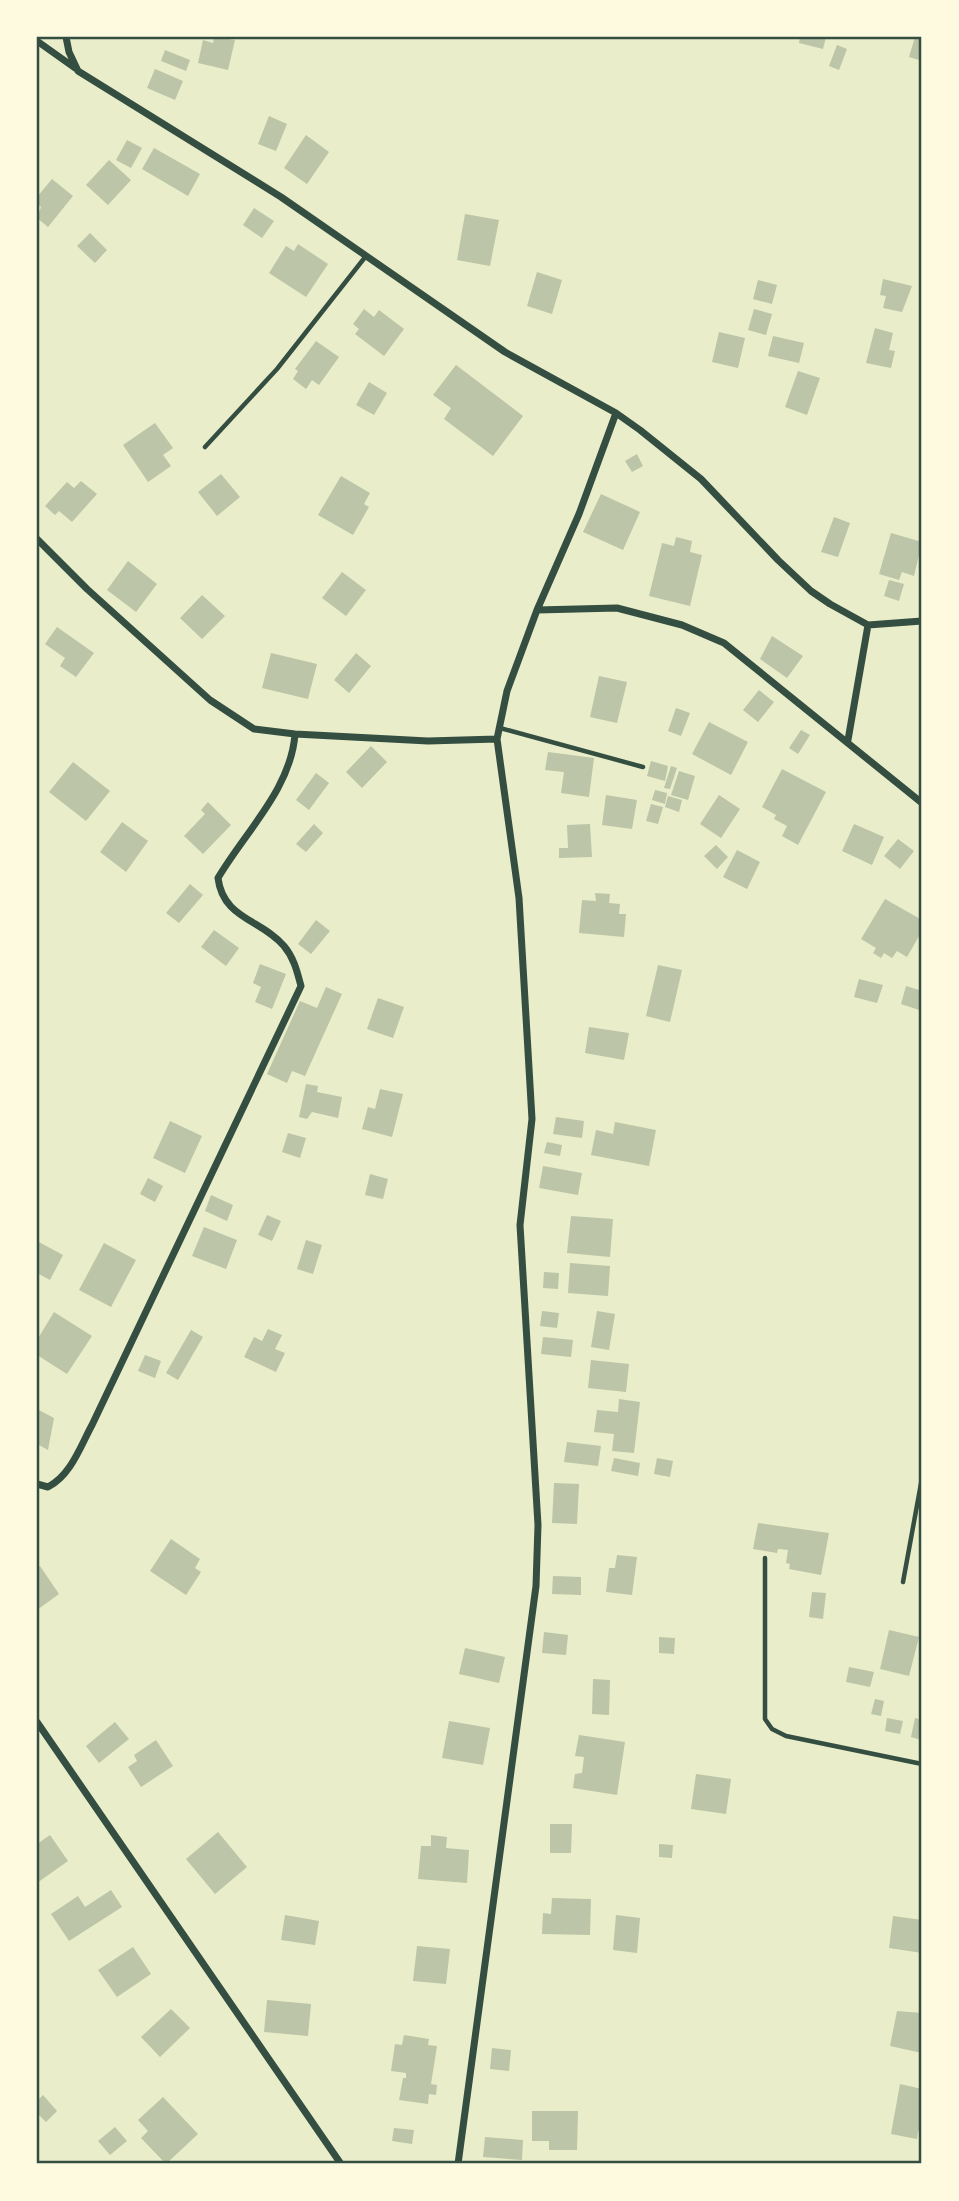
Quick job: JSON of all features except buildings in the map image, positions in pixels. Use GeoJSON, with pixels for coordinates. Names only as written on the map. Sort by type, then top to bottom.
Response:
{"type":"FeatureCollection","features":[{"type":"Feature","properties":{"kind":"street"},"geometry":{"type":"LineString","coordinates":[[41,37],[37,41],[78,71],[281,197],[505,352],[616,413],[701,479],[811,591],[868,625],[922,621]]}},
{"type":"Feature","properties":{"kind":"street"},"geometry":{"type":"LineString","coordinates":[[66,37],[68,52],[78,71]]}},
{"type":"Feature","properties":{"kind":"street"},"geometry":{"type":"LineString","coordinates":[[458,2164],[536,1586],[538,1525],[520,1225],[533,1119],[519,898],[497,739],[507,691],[537,610],[579,514],[616,413]]}},
{"type":"Feature","properties":{"kind":"street"},"geometry":{"type":"LineString","coordinates":[[37,539],[87,589],[210,701],[254,729],[295,734],[428,741],[497,739]]}},
{"type":"Feature","properties":{"kind":"street"},"geometry":{"type":"LineString","coordinates":[[537,610],[617,608],[682,625],[724,643],[848,740],[922,803]]}},
{"type":"Feature","properties":{"kind":"street"},"geometry":{"type":"LineString","coordinates":[[848,740],[868,625]]}},
{"type":"Feature","properties":{"kind":"street"},"geometry":{"type":"LineString","coordinates":[[37,1484],[48,1487],[68,1471],[301,986],[293,959],[282,944],[237,912],[220,895],[218,878],[282,782],[293,758],[295,734]]}},
{"type":"Feature","properties":{"kind":"street"},"geometry":{"type":"LineString","coordinates":[[37,1722],[341,2164]]}},
{"type":"Feature","properties":{"kind":"lane"},"geometry":{"type":"LineString","coordinates":[[205,447],[277,369],[367,256]]}},
{"type":"Feature","properties":{"kind":"lane"},"geometry":{"type":"LineString","coordinates":[[500,728],[643,767]]}},
{"type":"Feature","properties":{"kind":"lane"},"geometry":{"type":"LineString","coordinates":[[903,1582],[922,1478]]}},
{"type":"Feature","properties":{"kind":"lane"},"geometry":{"type":"LineString","coordinates":[[765,1558],[765,1719],[772,1729],[786,1736],[922,1764]]}}]}
